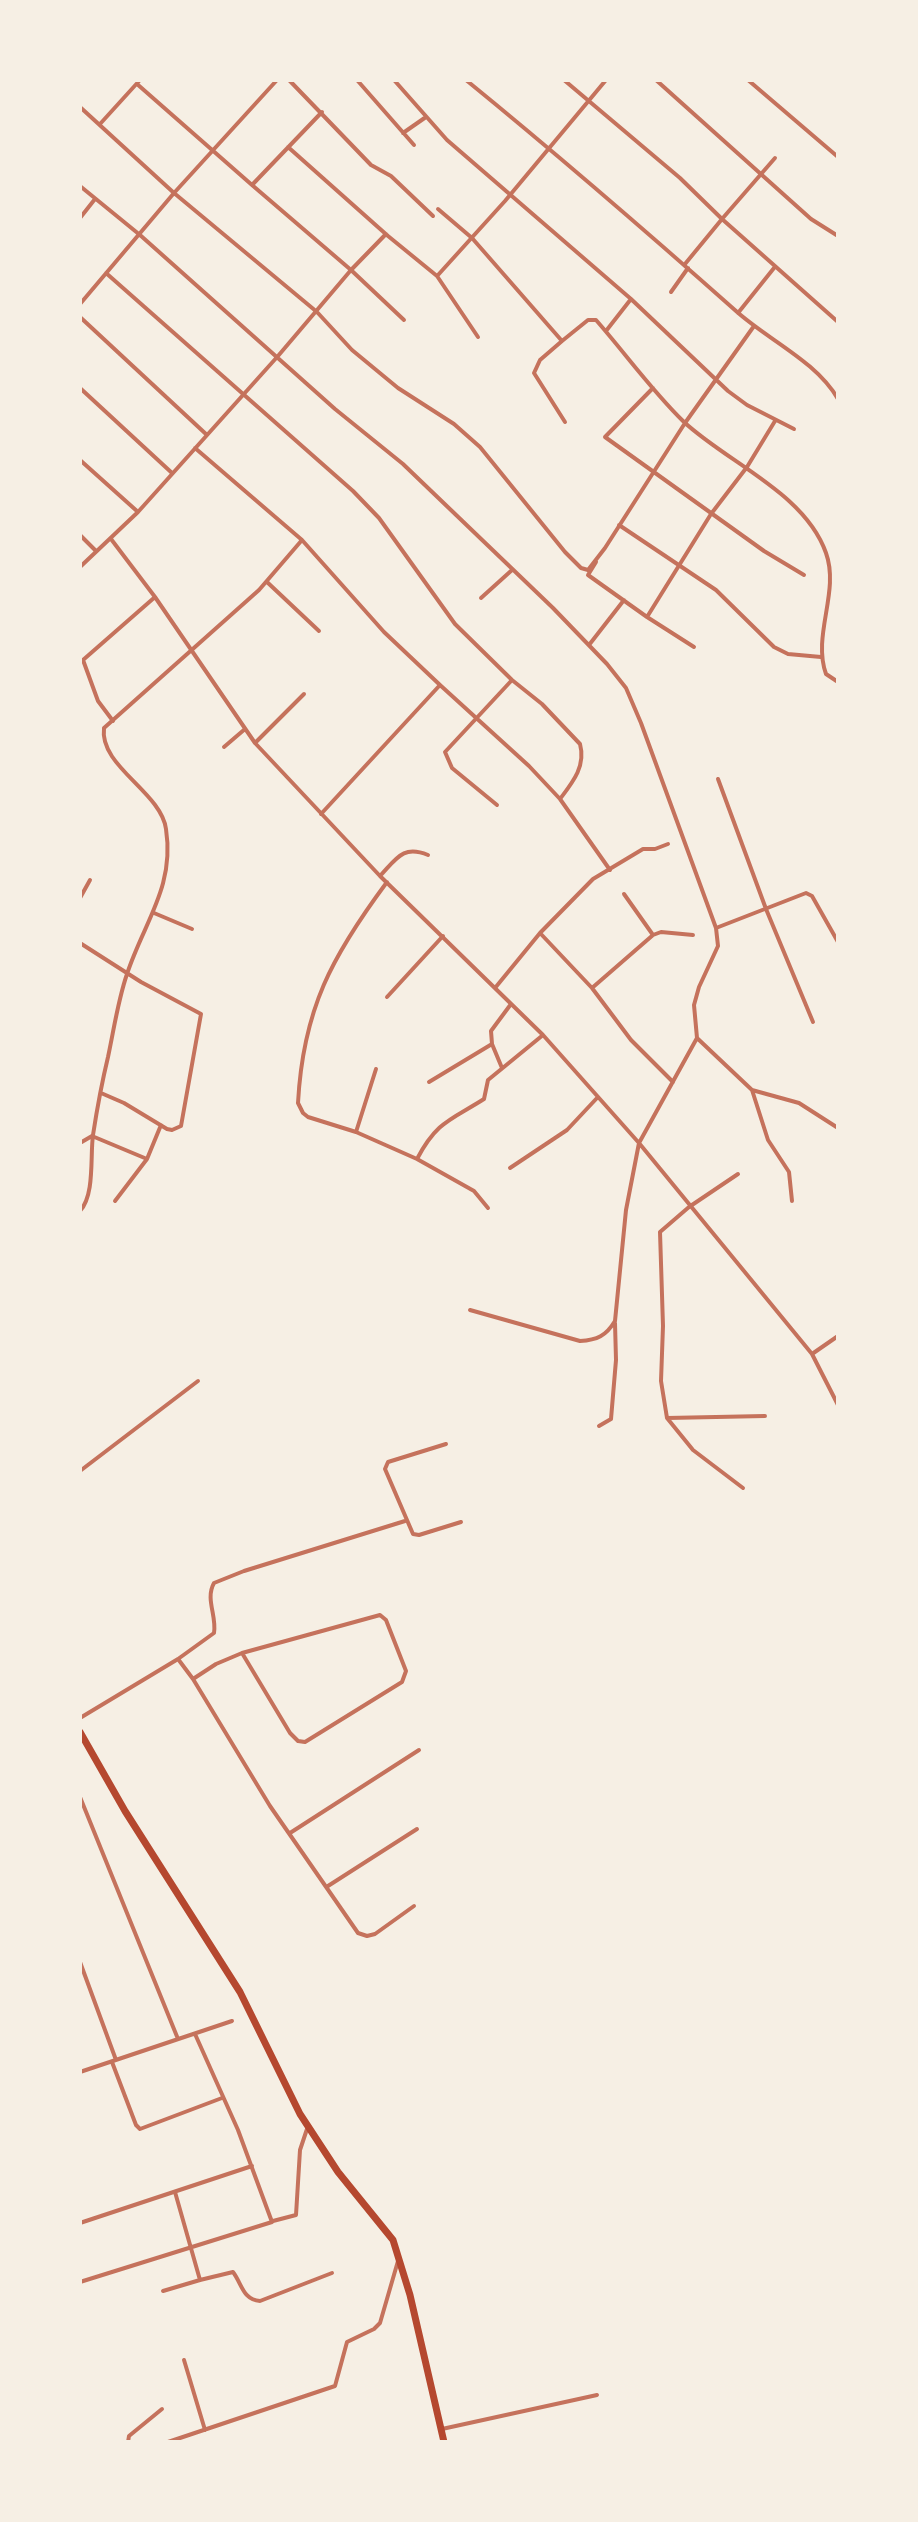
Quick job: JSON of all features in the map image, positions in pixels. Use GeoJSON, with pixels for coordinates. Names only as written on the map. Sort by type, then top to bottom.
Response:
{"type":"FeatureCollection","features":[{"type":"Feature","properties":{"kind":"highway"},"geometry":{"type":"LineString","coordinates":[[80,1732],[125,1811],[240,1992],[308,2127],[338,2172],[393,2240],[444,2442]]}},
{"type":"Feature","properties":{"kind":"street"},"geometry":{"type":"LineString","coordinates":[[80,304],[174,193],[277,80]]}},
{"type":"Feature","properties":{"kind":"street"},"geometry":{"type":"LineString","coordinates":[[289,80],[371,165],[391,176],[433,216]]}},
{"type":"Feature","properties":{"kind":"street"},"geometry":{"type":"LineString","coordinates":[[357,80],[414,145]]}},
{"type":"Feature","properties":{"kind":"street"},"geometry":{"type":"LineString","coordinates":[[394,80],[447,140],[631,299],[737,398],[794,429]]}},
{"type":"Feature","properties":{"kind":"street"},"geometry":{"type":"LineString","coordinates":[[466,80],[549,147],[738,313],[817,374],[838,399]]}},
{"type":"Feature","properties":{"kind":"street"},"geometry":{"type":"LineString","coordinates":[[564,80],[680,178],[774,267],[838,322]]}},
{"type":"Feature","properties":{"kind":"street"},"geometry":{"type":"LineString","coordinates":[[437,276],[606,80]]}},
{"type":"Feature","properties":{"kind":"street"},"geometry":{"type":"LineString","coordinates":[[656,80],[811,219],[838,236]]}},
{"type":"Feature","properties":{"kind":"street"},"geometry":{"type":"LineString","coordinates":[[748,80],[838,157]]}},
{"type":"Feature","properties":{"kind":"street"},"geometry":{"type":"LineString","coordinates":[[100,124],[138,82],[211,151],[351,270],[404,320]]}},
{"type":"Feature","properties":{"kind":"street"},"geometry":{"type":"LineString","coordinates":[[80,107],[174,193],[317,312],[352,350],[398,388],[454,424],[480,447],[581,568],[588,570],[605,548]]}},
{"type":"Feature","properties":{"kind":"street"},"geometry":{"type":"LineString","coordinates":[[252,185],[322,112]]}},
{"type":"Feature","properties":{"kind":"street"},"geometry":{"type":"LineString","coordinates":[[403,133],[426,117]]}},
{"type":"Feature","properties":{"kind":"street"},"geometry":{"type":"LineString","coordinates":[[288,147],[437,276],[478,337]]}},
{"type":"Feature","properties":{"kind":"street"},"geometry":{"type":"LineString","coordinates":[[671,292],[722,219],[775,158]]}},
{"type":"Feature","properties":{"kind":"street"},"geometry":{"type":"LineString","coordinates":[[80,186],[140,235],[335,409],[403,464],[589,645],[626,688],[716,928],[718,946],[694,1005],[697,1038],[639,1143],[626,1210],[615,1321],[616,1360],[611,1419],[599,1426]]}},
{"type":"Feature","properties":{"kind":"street"},"geometry":{"type":"LineString","coordinates":[[80,218],[95,199]]}},
{"type":"Feature","properties":{"kind":"street"},"geometry":{"type":"LineString","coordinates":[[438,209],[472,238],[562,341]]}},
{"type":"Feature","properties":{"kind":"street"},"geometry":{"type":"LineString","coordinates":[[80,567],[138,512],[386,234]]}},
{"type":"Feature","properties":{"kind":"street"},"geometry":{"type":"LineString","coordinates":[[738,313],[774,267]]}},
{"type":"Feature","properties":{"kind":"street"},"geometry":{"type":"LineString","coordinates":[[106,273],[367,505],[455,624],[512,680],[542,704],[581,747],[577,776],[560,799]]}},
{"type":"Feature","properties":{"kind":"street"},"geometry":{"type":"LineString","coordinates":[[606,331],[631,299]]}},
{"type":"Feature","properties":{"kind":"street"},"geometry":{"type":"LineString","coordinates":[[80,317],[207,435]]}},
{"type":"Feature","properties":{"kind":"street"},"geometry":{"type":"LineString","coordinates":[[565,422],[534,373],[540,360],[591,318],[606,331],[685,423],[747,467],[793,506],[818,535],[827,554],[829,585],[821,657],[826,674],[838,682]]}},
{"type":"Feature","properties":{"kind":"street"},"geometry":{"type":"LineString","coordinates":[[694,647],[588,575],[685,423],[754,326]]}},
{"type":"Feature","properties":{"kind":"street"},"geometry":{"type":"LineString","coordinates":[[80,388],[172,473]]}},
{"type":"Feature","properties":{"kind":"street"},"geometry":{"type":"LineString","coordinates":[[653,388],[605,437],[711,514],[804,575]]}},
{"type":"Feature","properties":{"kind":"street"},"geometry":{"type":"LineString","coordinates":[[647,617],[711,514],[747,467],[775,421]]}},
{"type":"Feature","properties":{"kind":"street"},"geometry":{"type":"LineString","coordinates":[[195,448],[302,540],[377,624],[529,766],[560,799],[610,870]]}},
{"type":"Feature","properties":{"kind":"street"},"geometry":{"type":"LineString","coordinates":[[80,460],[138,512]]}},
{"type":"Feature","properties":{"kind":"street"},"geometry":{"type":"LineString","coordinates":[[619,525],[716,590],[774,647],[788,654],[821,657]]}},
{"type":"Feature","properties":{"kind":"street"},"geometry":{"type":"LineString","coordinates":[[80,535],[96,551]]}},
{"type":"Feature","properties":{"kind":"street"},"geometry":{"type":"LineString","coordinates":[[111,539],[155,597],[255,743],[380,876],[543,1035],[639,1143],[812,1354],[838,1405]]}},
{"type":"Feature","properties":{"kind":"street"},"geometry":{"type":"LineString","coordinates":[[80,1211],[91,1171],[92,1136],[127,973],[154,913],[167,869],[166,826],[158,808],[117,762],[105,741],[104,728],[267,582],[302,540]]}},
{"type":"Feature","properties":{"kind":"street"},"geometry":{"type":"LineString","coordinates":[[481,598],[512,570]]}},
{"type":"Feature","properties":{"kind":"street"},"geometry":{"type":"LineString","coordinates":[[267,582],[319,631]]}},
{"type":"Feature","properties":{"kind":"street"},"geometry":{"type":"LineString","coordinates":[[113,721],[98,701],[83,660],[155,597]]}},
{"type":"Feature","properties":{"kind":"street"},"geometry":{"type":"LineString","coordinates":[[589,645],[624,600]]}},
{"type":"Feature","properties":{"kind":"street"},"geometry":{"type":"LineString","coordinates":[[497,805],[452,768],[445,752],[512,680]]}},
{"type":"Feature","properties":{"kind":"street"},"geometry":{"type":"LineString","coordinates":[[321,815],[440,685]]}},
{"type":"Feature","properties":{"kind":"street"},"geometry":{"type":"LineString","coordinates":[[255,743],[304,694]]}},
{"type":"Feature","properties":{"kind":"street"},"geometry":{"type":"LineString","coordinates":[[224,747],[245,729]]}},
{"type":"Feature","properties":{"kind":"street"},"geometry":{"type":"LineString","coordinates":[[718,779],[766,909],[813,1022]]}},
{"type":"Feature","properties":{"kind":"street"},"geometry":{"type":"LineString","coordinates":[[495,988],[540,933],[593,879],[643,849],[668,844]]}},
{"type":"Feature","properties":{"kind":"street"},"geometry":{"type":"LineString","coordinates":[[380,876],[405,852],[416,850],[428,855]]}},
{"type":"Feature","properties":{"kind":"street"},"geometry":{"type":"LineString","coordinates":[[80,898],[90,880]]}},
{"type":"Feature","properties":{"kind":"street"},"geometry":{"type":"LineString","coordinates":[[387,882],[338,953],[314,1003],[298,1103],[303,1113],[320,1122],[356,1132],[417,1159],[474,1191],[488,1208]]}},
{"type":"Feature","properties":{"kind":"street"},"geometry":{"type":"LineString","coordinates":[[716,928],[808,893],[838,942]]}},
{"type":"Feature","properties":{"kind":"street"},"geometry":{"type":"LineString","coordinates":[[624,894],[653,935]]}},
{"type":"Feature","properties":{"kind":"street"},"geometry":{"type":"LineString","coordinates":[[154,913],[192,929]]}},
{"type":"Feature","properties":{"kind":"street"},"geometry":{"type":"LineString","coordinates":[[592,988],[653,935],[661,932],[693,935]]}},
{"type":"Feature","properties":{"kind":"street"},"geometry":{"type":"LineString","coordinates":[[540,933],[592,988],[631,1040],[673,1082]]}},
{"type":"Feature","properties":{"kind":"street"},"geometry":{"type":"LineString","coordinates":[[387,997],[443,936]]}},
{"type":"Feature","properties":{"kind":"street"},"geometry":{"type":"LineString","coordinates":[[80,943],[201,1014],[181,1126],[172,1130],[101,1093]]}},
{"type":"Feature","properties":{"kind":"street"},"geometry":{"type":"LineString","coordinates":[[502,1068],[492,1044],[491,1031],[512,1003]]}},
{"type":"Feature","properties":{"kind":"street"},"geometry":{"type":"LineString","coordinates":[[417,1159],[427,1139],[439,1126],[484,1099],[488,1080],[543,1035]]}},
{"type":"Feature","properties":{"kind":"street"},"geometry":{"type":"LineString","coordinates":[[697,1038],[752,1090],[799,1103],[838,1128]]}},
{"type":"Feature","properties":{"kind":"street"},"geometry":{"type":"LineString","coordinates":[[429,1082],[492,1044]]}},
{"type":"Feature","properties":{"kind":"street"},"geometry":{"type":"LineString","coordinates":[[356,1132],[376,1069]]}},
{"type":"Feature","properties":{"kind":"street"},"geometry":{"type":"LineString","coordinates":[[752,1090],[768,1140],[789,1172],[792,1201]]}},
{"type":"Feature","properties":{"kind":"street"},"geometry":{"type":"LineString","coordinates":[[510,1168],[567,1130],[597,1098]]}},
{"type":"Feature","properties":{"kind":"street"},"geometry":{"type":"LineString","coordinates":[[115,1201],[147,1159],[161,1125]]}},
{"type":"Feature","properties":{"kind":"street"},"geometry":{"type":"LineString","coordinates":[[80,1143],[92,1136]]}},
{"type":"Feature","properties":{"kind":"street"},"geometry":{"type":"LineString","coordinates":[[92,1136],[147,1159]]}},
{"type":"Feature","properties":{"kind":"street"},"geometry":{"type":"LineString","coordinates":[[738,1174],[689,1207],[660,1232],[661,1381],[667,1418],[693,1450],[743,1488]]}},
{"type":"Feature","properties":{"kind":"street"},"geometry":{"type":"LineString","coordinates":[[470,1310],[580,1341],[603,1336],[615,1321]]}},
{"type":"Feature","properties":{"kind":"street"},"geometry":{"type":"LineString","coordinates":[[812,1354],[838,1336]]}},
{"type":"Feature","properties":{"kind":"street"},"geometry":{"type":"LineString","coordinates":[[80,1471],[198,1381]]}},
{"type":"Feature","properties":{"kind":"street"},"geometry":{"type":"LineString","coordinates":[[667,1418],[765,1416]]}},
{"type":"Feature","properties":{"kind":"street"},"geometry":{"type":"LineString","coordinates":[[446,1444],[385,1464],[386,1472],[410,1532],[419,1535],[461,1522]]}},
{"type":"Feature","properties":{"kind":"street"},"geometry":{"type":"LineString","coordinates":[[80,1718],[178,1659],[214,1633],[210,1592],[214,1583],[405,1521]]}},
{"type":"Feature","properties":{"kind":"street"},"geometry":{"type":"LineString","coordinates":[[193,1679],[216,1664],[242,1653],[380,1615],[386,1620],[406,1671],[402,1682],[305,1742],[298,1741],[290,1733],[242,1653]]}},
{"type":"Feature","properties":{"kind":"street"},"geometry":{"type":"LineString","coordinates":[[178,1659],[355,1929],[364,1935],[375,1934],[414,1906]]}},
{"type":"Feature","properties":{"kind":"street"},"geometry":{"type":"LineString","coordinates":[[290,1833],[419,1750]]}},
{"type":"Feature","properties":{"kind":"street"},"geometry":{"type":"LineString","coordinates":[[80,1797],[178,2039]]}},
{"type":"Feature","properties":{"kind":"street"},"geometry":{"type":"LineString","coordinates":[[328,1886],[417,1829]]}},
{"type":"Feature","properties":{"kind":"street"},"geometry":{"type":"LineString","coordinates":[[80,1962],[136,2125],[140,2129],[223,2098]]}},
{"type":"Feature","properties":{"kind":"street"},"geometry":{"type":"LineString","coordinates":[[80,2072],[232,2021]]}},
{"type":"Feature","properties":{"kind":"street"},"geometry":{"type":"LineString","coordinates":[[195,2034],[252,2166],[272,2222]]}},
{"type":"Feature","properties":{"kind":"street"},"geometry":{"type":"LineString","coordinates":[[80,2282],[296,2215],[301,2148],[308,2127]]}},
{"type":"Feature","properties":{"kind":"street"},"geometry":{"type":"LineString","coordinates":[[80,2223],[252,2166]]}},
{"type":"Feature","properties":{"kind":"street"},"geometry":{"type":"LineString","coordinates":[[175,2192],[200,2280]]}},
{"type":"Feature","properties":{"kind":"street"},"geometry":{"type":"LineString","coordinates":[[168,2442],[335,2386],[347,2342],[380,2323],[399,2257]]}},
{"type":"Feature","properties":{"kind":"street"},"geometry":{"type":"LineString","coordinates":[[163,2291],[233,2272],[246,2296],[250,2300],[260,2301],[332,2273]]}},
{"type":"Feature","properties":{"kind":"street"},"geometry":{"type":"LineString","coordinates":[[184,2360],[205,2430]]}},
{"type":"Feature","properties":{"kind":"street"},"geometry":{"type":"LineString","coordinates":[[440,2429],[597,2395]]}},
{"type":"Feature","properties":{"kind":"street"},"geometry":{"type":"LineString","coordinates":[[128,2442],[129,2436],[162,2409]]}}]}
